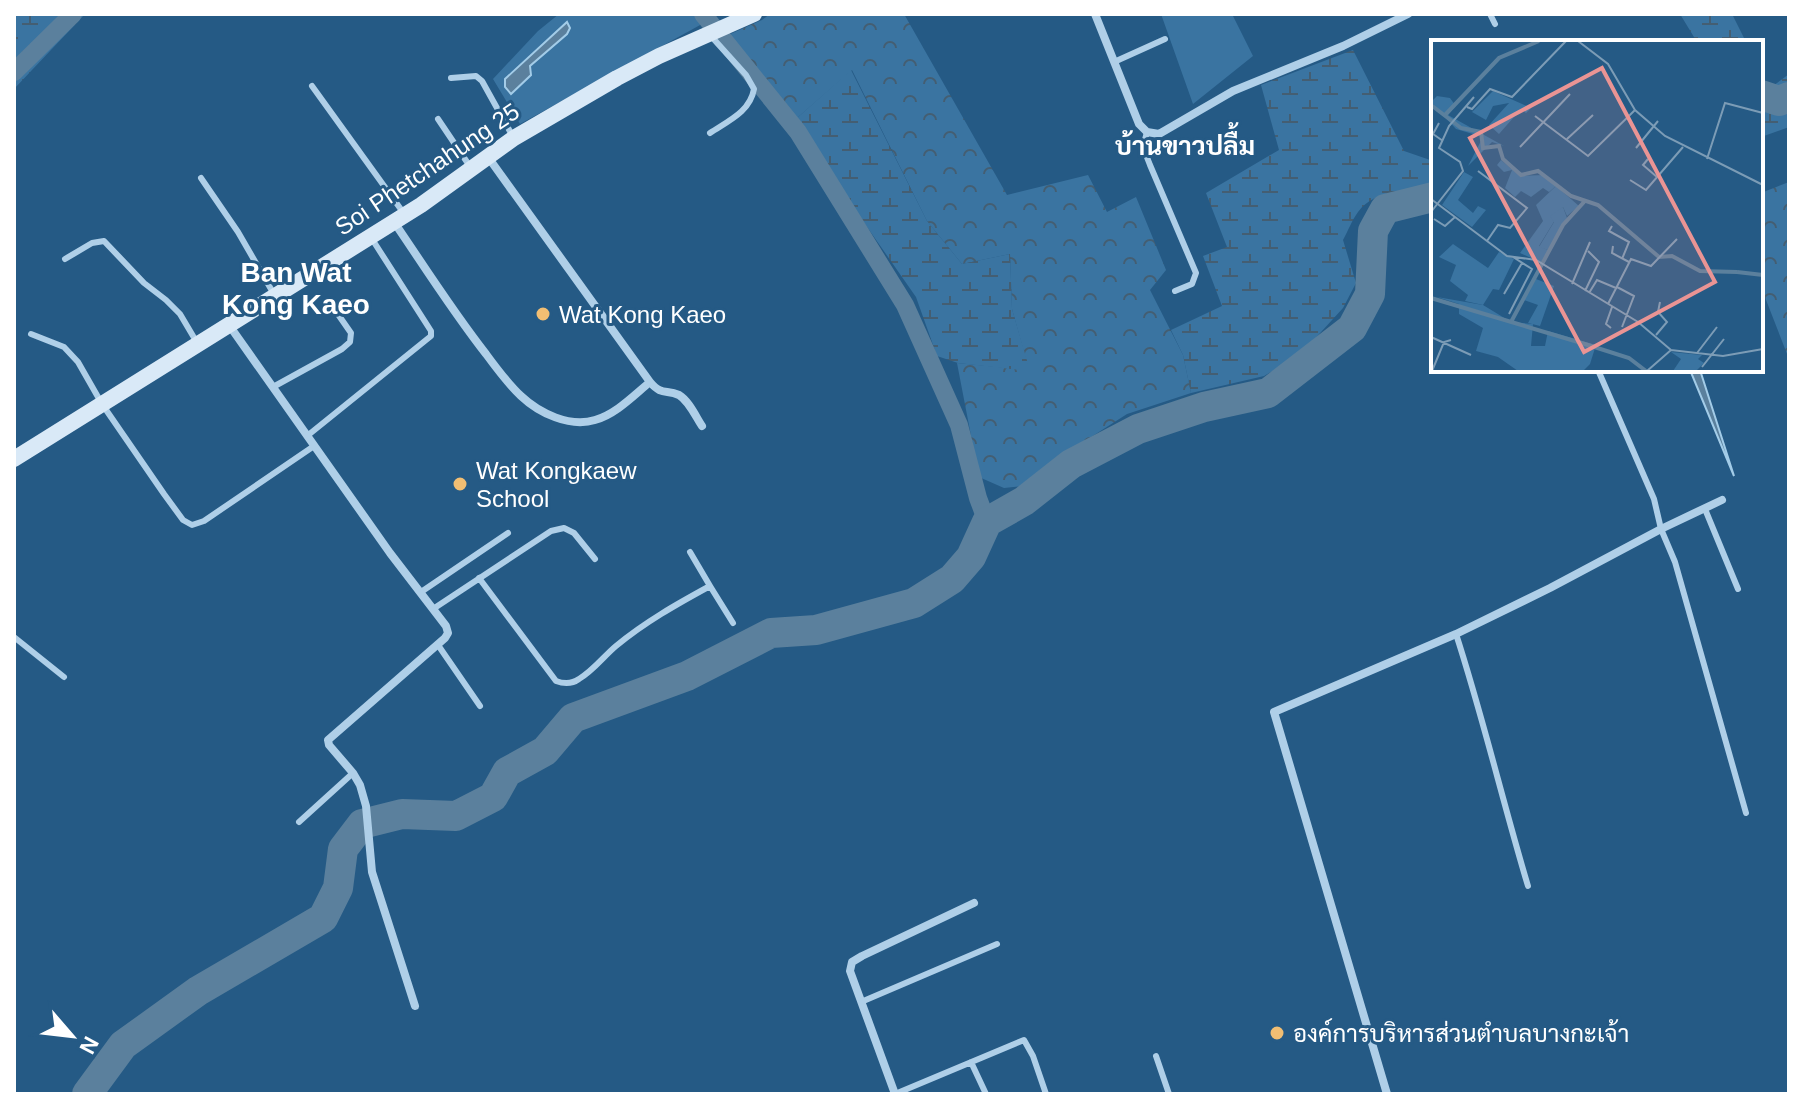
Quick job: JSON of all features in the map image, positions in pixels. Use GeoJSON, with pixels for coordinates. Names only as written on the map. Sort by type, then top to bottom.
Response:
{"type":"FeatureCollection","features":[{"type":"Feature","properties":{"kind":"street","name":"Soi Phetchahung 25"},"geometry":{"type":"LineString","coordinates":[[14,459],[399,218],[514,138],[617,78],[754,14]]}},
{"type":"Feature","properties":{"kind":"street"},"geometry":{"type":"LineString","coordinates":[[1095,14],[1139,124],[1147,132],[1159,134],[1233,91],[1343,46],[1408,14]]}},
{"type":"Feature","properties":{"kind":"street"},"geometry":{"type":"LineString","coordinates":[[488,157],[650,382],[658,391],[677,394],[702,426]]}},
{"type":"Feature","properties":{"kind":"street"},"geometry":{"type":"LineString","coordinates":[[399,218],[470,334],[522,397],[539,409],[568,422],[592,421],[612,413],[650,382]]}},
{"type":"Feature","properties":{"kind":"street"},"geometry":{"type":"LineString","coordinates":[[229,324],[390,553],[446,626],[448,633],[328,740],[360,785],[366,806],[372,872],[415,1006]]}},
{"type":"Feature","properties":{"kind":"street"},"geometry":{"type":"LineString","coordinates":[[1387,1094],[1274,712],[1456,634],[1722,500]]}},
{"type":"Feature","properties":{"kind":"street"},"geometry":{"type":"LineString","coordinates":[[895,1094],[850,971],[852,962],[974,903]]}},
{"type":"Feature","properties":{"kind":"lane"},"geometry":{"type":"LineString","coordinates":[[1490,14],[1495,24]]}},
{"type":"Feature","properties":{"kind":"lane"},"geometry":{"type":"LineString","coordinates":[[708,33],[746,75],[754,89],[752,99],[741,112],[710,133]]}},
{"type":"Feature","properties":{"kind":"lane"},"geometry":{"type":"LineString","coordinates":[[1114,62],[1165,39]]}},
{"type":"Feature","properties":{"kind":"lane"},"geometry":{"type":"LineString","coordinates":[[451,78],[476,76],[482,81],[514,138]]}},
{"type":"Feature","properties":{"kind":"lane"},"geometry":{"type":"LineString","coordinates":[[312,86],[399,218]]}},
{"type":"Feature","properties":{"kind":"lane"},"geometry":{"type":"LineString","coordinates":[[438,119],[471,168]]}},
{"type":"Feature","properties":{"kind":"lane"},"geometry":{"type":"LineString","coordinates":[[1147,132],[1143,147],[1196,273],[1192,284],[1175,291]]}},
{"type":"Feature","properties":{"kind":"lane"},"geometry":{"type":"LineString","coordinates":[[201,178],[238,232],[275,296]]}},
{"type":"Feature","properties":{"kind":"lane"},"geometry":{"type":"LineString","coordinates":[[307,436],[431,336],[431,331],[370,236]]}},
{"type":"Feature","properties":{"kind":"lane"},"geometry":{"type":"LineString","coordinates":[[65,259],[92,243],[104,241],[144,283],[180,314],[198,344]]}},
{"type":"Feature","properties":{"kind":"lane"},"geometry":{"type":"LineString","coordinates":[[273,387],[350,342],[351,333],[335,310]]}},
{"type":"Feature","properties":{"kind":"lane"},"geometry":{"type":"LineString","coordinates":[[31,334],[64,347],[78,362],[102,404],[183,520],[192,525],[204,521],[314,446]]}},
{"type":"Feature","properties":{"kind":"lane"},"geometry":{"type":"LineString","coordinates":[[1599,372],[1654,499],[1661,529],[1675,562],[1746,813]]}},
{"type":"Feature","properties":{"kind":"lane"},"geometry":{"type":"LineString","coordinates":[[1705,509],[1738,589]]}},
{"type":"Feature","properties":{"kind":"lane"},"geometry":{"type":"LineString","coordinates":[[433,609],[551,531],[564,528],[574,533],[595,559]]}},
{"type":"Feature","properties":{"kind":"lane"},"geometry":{"type":"LineString","coordinates":[[421,592],[508,533]]}},
{"type":"Feature","properties":{"kind":"lane"},"geometry":{"type":"LineString","coordinates":[[690,552],[733,623]]}},
{"type":"Feature","properties":{"kind":"lane"},"geometry":{"type":"LineString","coordinates":[[479,578],[556,681],[564,684],[578,680],[641,626],[710,586]]}},
{"type":"Feature","properties":{"kind":"lane"},"geometry":{"type":"LineString","coordinates":[[1456,634],[1528,886]]}},
{"type":"Feature","properties":{"kind":"lane"},"geometry":{"type":"LineString","coordinates":[[14,637],[64,677]]}},
{"type":"Feature","properties":{"kind":"lane"},"geometry":{"type":"LineString","coordinates":[[438,645],[480,706]]}},
{"type":"Feature","properties":{"kind":"lane"},"geometry":{"type":"LineString","coordinates":[[299,822],[353,773]]}},
{"type":"Feature","properties":{"kind":"lane"},"geometry":{"type":"LineString","coordinates":[[861,1002],[997,944]]}},
{"type":"Feature","properties":{"kind":"lane"},"geometry":{"type":"LineString","coordinates":[[895,1094],[1024,1040],[1046,1094]]}},
{"type":"Feature","properties":{"kind":"lane"},"geometry":{"type":"LineString","coordinates":[[1156,1056],[1169,1094]]}},
{"type":"Feature","properties":{"kind":"lane"},"geometry":{"type":"LineString","coordinates":[[971,1062],[986,1094]]}},
{"type":"Feature","properties":{"kind":"green space"},"geometry":{"type":"Polygon","coordinates":[[[14,14],[85,14],[14,89],[14,14]]]}},
{"type":"Feature","properties":{"kind":"green space"},"geometry":{"type":"Polygon","coordinates":[[[559,14],[695,14],[702,24],[520,124],[493,79],[538,31],[559,14]],[[568,22],[521,64],[511,93],[530,75],[530,66],[567,34],[568,22]]]}},
{"type":"Feature","properties":{"kind":"green space"},"geometry":{"type":"Polygon","coordinates":[[[770,14],[904,14],[1007,195],[1088,175],[1107,212],[1136,197],[1166,270],[1150,290],[1183,355],[1191,393],[1127,414],[1077,446],[1024,486],[1004,488],[979,477],[957,363],[1029,370],[1012,309],[1010,254],[962,264],[927,221],[852,70],[797,118],[728,35],[770,14]]]}},
{"type":"Feature","properties":{"kind":"green space"},"geometry":{"type":"Polygon","coordinates":[[[1161,14],[1232,14],[1253,56],[1193,104],[1161,14]]]}},
{"type":"Feature","properties":{"kind":"green space"},"geometry":{"type":"Polygon","coordinates":[[[1680,14],[1732,14],[1745,40],[1696,40],[1680,14]]]}},
{"type":"Feature","properties":{"kind":"green space"},"geometry":{"type":"Polygon","coordinates":[[[1353,50],[1404,151],[1431,160],[1431,185],[1383,195],[1365,204],[1358,212],[1343,240],[1356,283],[1343,308],[1300,355],[1264,376],[1191,393],[1183,355],[1171,330],[1222,306],[1203,256],[1227,247],[1206,193],[1279,150],[1261,85],[1353,50]]]}},
{"type":"Feature","properties":{"kind":"green space"},"geometry":{"type":"Polygon","coordinates":[[[851,70],[927,221],[962,264],[1010,254],[1012,309],[1030,371],[958,363],[937,356],[916,297],[851,204],[797,118],[851,70]]]}},
{"type":"Feature","properties":{"kind":"green space"},"geometry":{"type":"Polygon","coordinates":[[[1789,74],[1789,92],[1780,97],[1789,104],[1789,127],[1763,136],[1763,78],[1769,89],[1789,74]]]}},
{"type":"Feature","properties":{"kind":"green space"},"geometry":{"type":"Polygon","coordinates":[[[1789,182],[1789,359],[1763,292],[1763,192],[1789,182]]]}},
{"type":"Feature","properties":{"kind":"shaded area"},"geometry":{"type":"Polygon","coordinates":[[[567,22],[570,28],[567,34],[530,66],[531,75],[511,94],[505,87],[505,79],[567,22]]]}},
{"type":"Feature","properties":{"kind":"shaded area"},"geometry":{"type":"Polygon","coordinates":[[[1691,372],[1701,372],[1734,476],[1691,372]]]}},
{"type":"Feature","properties":{"kind":"waterway"},"geometry":{"type":"LineString","coordinates":[[14,72],[73,14]]}},
{"type":"Feature","properties":{"kind":"waterway"},"geometry":{"type":"LineString","coordinates":[[703,14],[798,132],[905,305],[959,425],[987,522]]}},
{"type":"Feature","properties":{"kind":"waterway"},"geometry":{"type":"LineString","coordinates":[[1763,96],[1779,101],[1789,97]]}},
{"type":"Feature","properties":{"kind":"waterway"},"geometry":{"type":"LineString","coordinates":[[87,1094],[123,1045],[198,991],[323,918],[338,888],[343,849],[362,824],[402,814],[456,816],[493,797],[507,772],[545,751],[573,718],[687,676],[771,633],[816,630],[914,603],[952,579],[971,557],[987,522],[1024,501],[1071,464],[1138,429],[1204,407],[1268,393],[1352,328],[1370,294],[1373,231],[1385,209],[1431,198]]}},
{"type":"Feature","properties":{"kind":"place","name":"Wat Kong Kaeo"},"geometry":{"type":"Point","coordinates":[543,314]}},
{"type":"Feature","properties":{"kind":"place","name":"Wat Kongkaew School"},"geometry":{"type":"Point","coordinates":[460,484]}},
{"type":"Feature","properties":{"kind":"place","name":"องค์การบริหารส่วนตำบลบางกะเจ้า"},"geometry":{"type":"Point","coordinates":[1277,1033]}},
{"type":"Feature","properties":{"kind":"district","name":"บ้านขาวปลื้ม"},"geometry":{"type":"Point","coordinates":[1185,146]}},
{"type":"Feature","properties":{"kind":"district","name":"Ban Wat Kong Kaeo"},"geometry":{"type":"Point","coordinates":[296,288]}}]}
